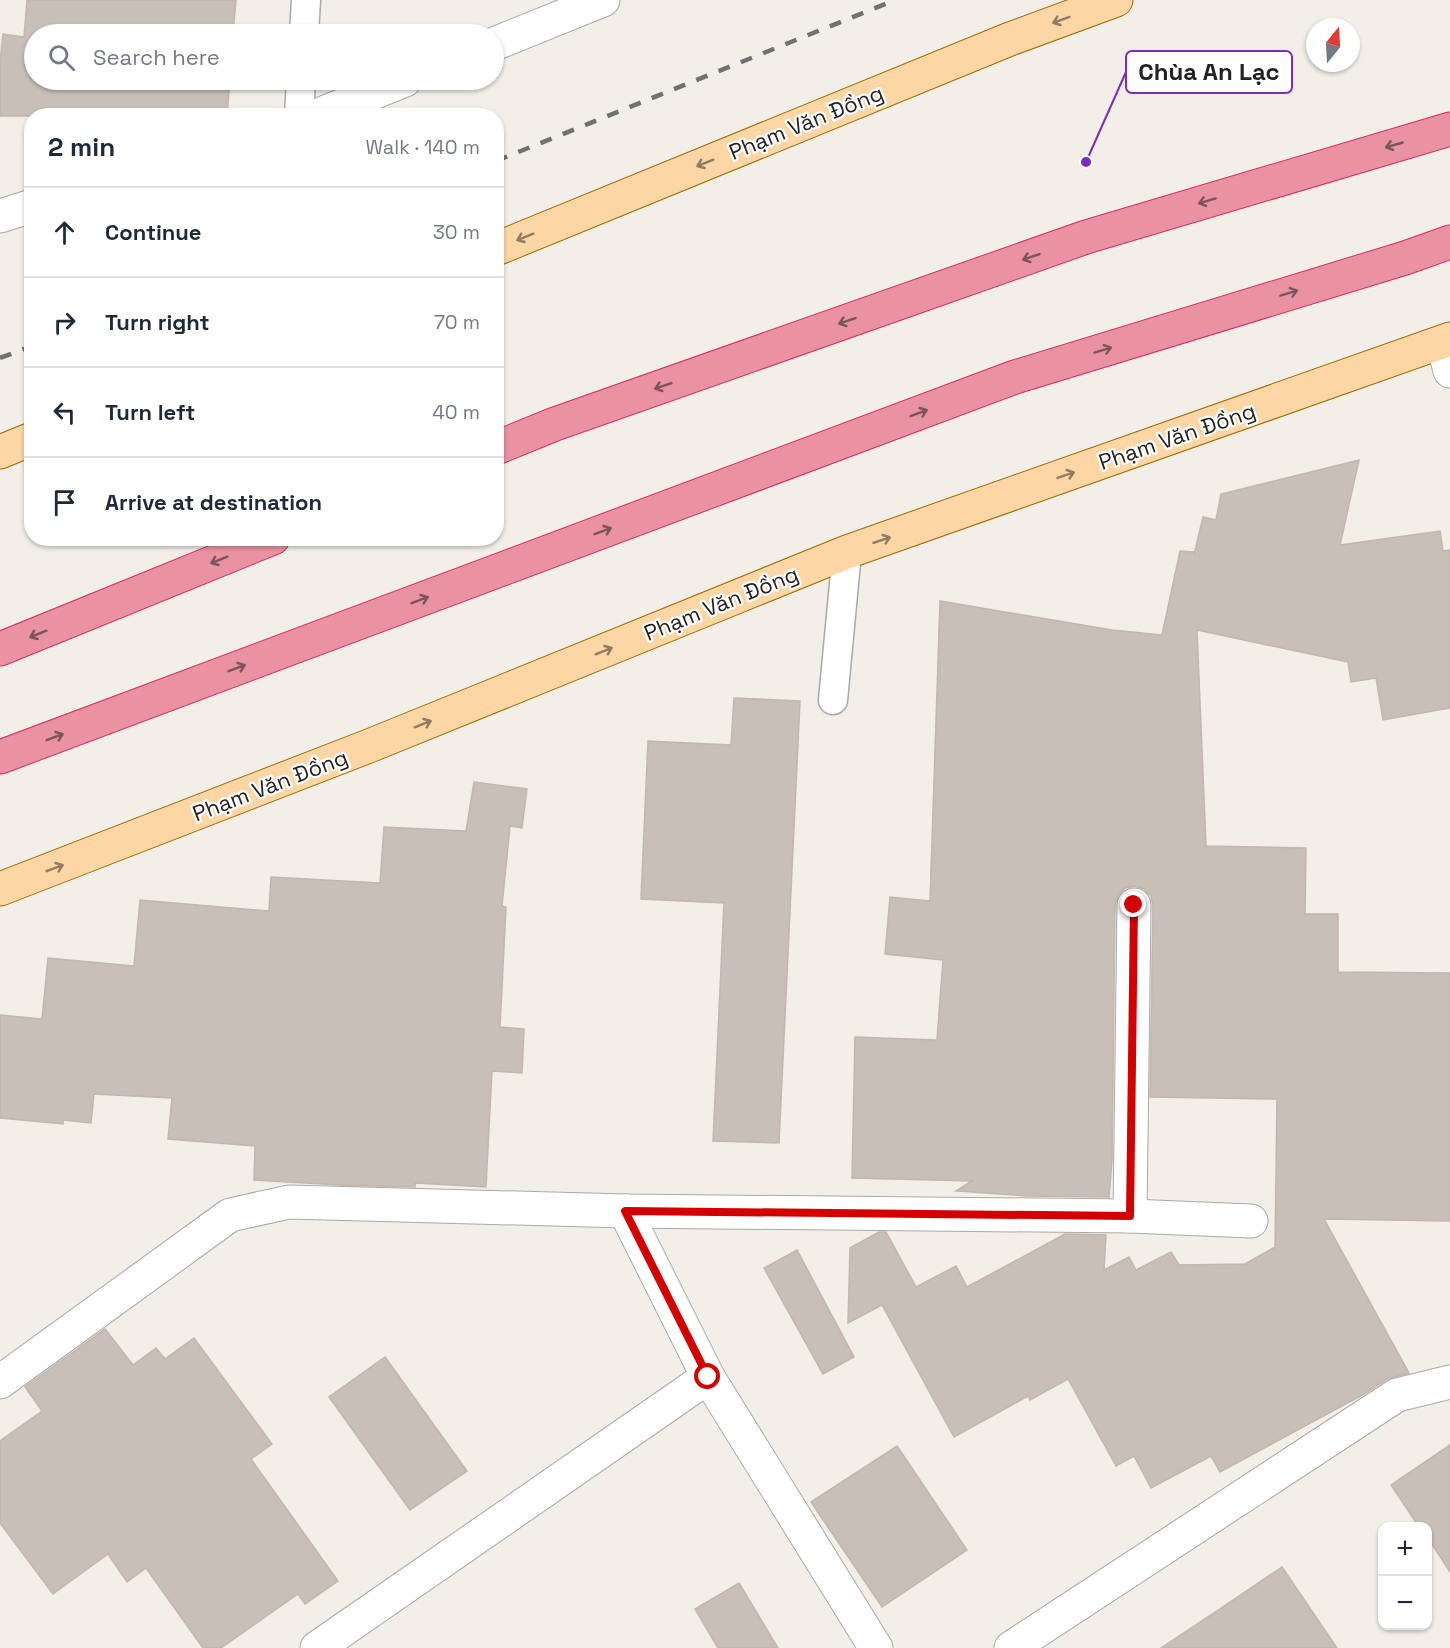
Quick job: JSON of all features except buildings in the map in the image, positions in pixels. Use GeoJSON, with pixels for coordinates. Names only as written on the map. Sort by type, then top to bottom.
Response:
{"type":"FeatureCollection","features":[{"type":"Feature","properties":{"kind":"highway"},"geometry":{"type":"LineString","coordinates":[[504,445],[555,424],[1086,237],[1450,129]]}},
{"type":"Feature","properties":{"kind":"highway"},"geometry":{"type":"LineString","coordinates":[[0,757],[1015,377],[1405,258],[1450,242]]}},
{"type":"Feature","properties":{"kind":"highway"},"geometry":{"type":"LineString","coordinates":[[0,649],[253,546]]}},
{"type":"Feature","properties":{"kind":"main road","name":"Phạm Văn Đồng"},"geometry":{"type":"LineString","coordinates":[[504,246],[1010,39],[1116,0]]}},
{"type":"Feature","properties":{"kind":"main road","name":"Phạm Văn Đồng"},"geometry":{"type":"LineString","coordinates":[[0,889],[369,746],[847,552],[1448,351]]}},
{"type":"Feature","properties":{"kind":"main road"},"geometry":{"type":"LineString","coordinates":[[0,452],[24,442]]}},
{"type":"Feature","properties":{"kind":"street"},"geometry":{"type":"LineString","coordinates":[[504,40],[603,0]]}},
{"type":"Feature","properties":{"kind":"street"},"geometry":{"type":"LineString","coordinates":[[336,108],[380,90]]}},
{"type":"Feature","properties":{"kind":"street"},"geometry":{"type":"LineString","coordinates":[[0,216],[24,208]]}},
{"type":"Feature","properties":{"kind":"street"},"geometry":{"type":"LineString","coordinates":[[1130,1216],[1134,905]]}},
{"type":"Feature","properties":{"kind":"street"},"geometry":{"type":"LineString","coordinates":[[0,1382],[230,1215],[289,1202],[625,1211],[1130,1216],[1251,1221]]}},
{"type":"Feature","properties":{"kind":"street"},"geometry":{"type":"LineString","coordinates":[[625,1211],[708,1377],[876,1648]]}},
{"type":"Feature","properties":{"kind":"street"},"geometry":{"type":"LineString","coordinates":[[317,1648],[708,1377]]}},
{"type":"Feature","properties":{"kind":"street"},"geometry":{"type":"LineString","coordinates":[[1011,1648],[1397,1395],[1450,1382]]}},
{"type":"Feature","properties":{"kind":"lane"},"geometry":{"type":"LineString","coordinates":[[305,24],[306,0]]}},
{"type":"Feature","properties":{"kind":"lane"},"geometry":{"type":"LineString","coordinates":[[299,108],[300,90]]}},
{"type":"Feature","properties":{"kind":"lane"},"geometry":{"type":"LineString","coordinates":[[833,700],[847,552]]}},
{"type":"Feature","properties":{"kind":"railway"},"geometry":{"type":"LineString","coordinates":[[504,158],[895,0]]}},
{"type":"Feature","properties":{"kind":"railway"},"geometry":{"type":"LineString","coordinates":[[0,358],[24,349]]}},
{"type":"Feature","properties":{"kind":"place","name":"Chùa An Lạc"},"geometry":{"type":"Point","coordinates":[1086,162]}},
{"type":"Feature","properties":{"kind":"route"},"geometry":{"type":"LineString","coordinates":[[708,1377],[625,1211],[1130,1216],[1134,905]]}}]}
